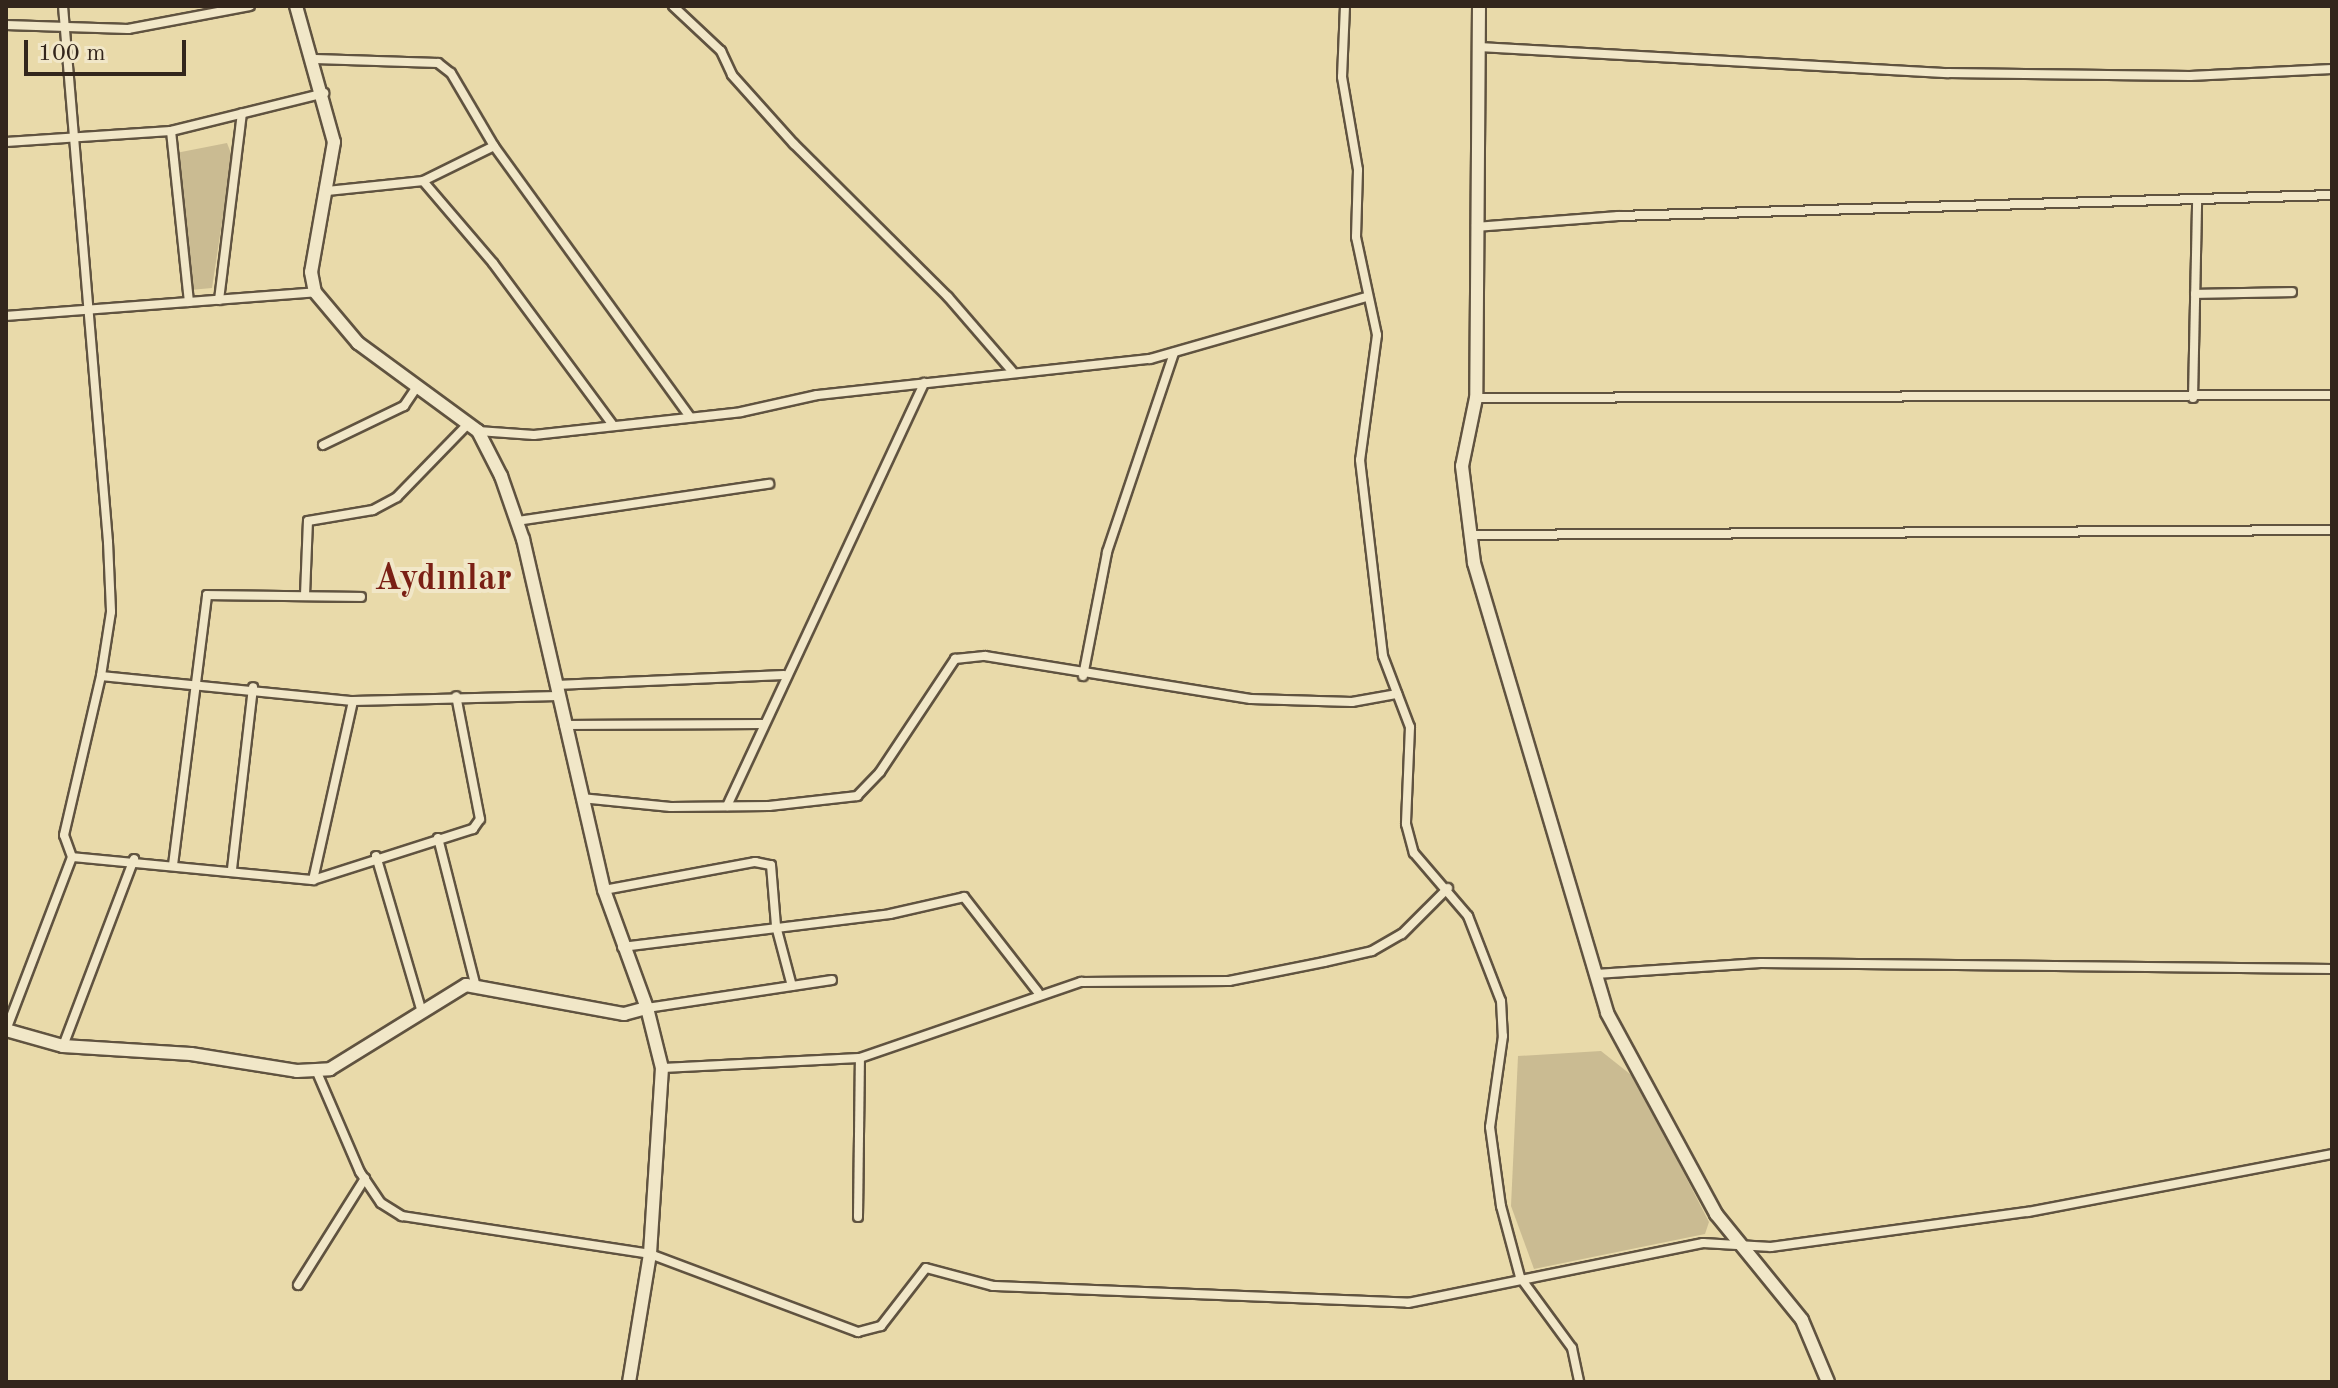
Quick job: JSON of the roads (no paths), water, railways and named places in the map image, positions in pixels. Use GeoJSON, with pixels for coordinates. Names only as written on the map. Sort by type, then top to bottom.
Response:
{"type":"FeatureCollection","features":[{"type":"Feature","properties":{"kind":"street"},"geometry":{"type":"LineString","coordinates":[[63,6],[111,612],[101,676],[64,835],[72,857],[6,1030],[63,1046],[316,1070],[330,1069],[442,994],[476,987],[624,1014],[832,980]]}},
{"type":"Feature","properties":{"kind":"street"},"geometry":{"type":"LineString","coordinates":[[6,25],[128,29],[250,6]]}},
{"type":"Feature","properties":{"kind":"street"},"geometry":{"type":"LineString","coordinates":[[296,6],[315,59],[334,142],[311,272],[315,292],[358,343],[418,384],[473,428],[517,521],[604,890],[621,947],[647,1008],[662,1068],[650,1254],[629,1382]]}},
{"type":"Feature","properties":{"kind":"street"},"geometry":{"type":"LineString","coordinates":[[673,6],[721,51],[732,75],[794,144],[948,297],[1012,371]]}},
{"type":"Feature","properties":{"kind":"street"},"geometry":{"type":"LineString","coordinates":[[1345,6],[1342,77],[1358,170],[1356,237],[1366,297],[1377,335],[1360,460],[1383,656],[1410,727],[1406,824],[1414,853],[1448,888],[1468,916],[1501,1001],[1503,1036],[1490,1127],[1501,1206],[1520,1277],[1572,1348],[1579,1382]]}},
{"type":"Feature","properties":{"kind":"street"},"geometry":{"type":"LineString","coordinates":[[1479,6],[1476,398],[1462,466],[1471,535],[1607,1013],[1716,1214],[1802,1320],[1828,1382]]}},
{"type":"Feature","properties":{"kind":"street"},"geometry":{"type":"LineString","coordinates":[[1479,47],[1948,73],[2190,76],[2332,69]]}},
{"type":"Feature","properties":{"kind":"street"},"geometry":{"type":"LineString","coordinates":[[315,59],[438,63],[451,73],[494,146],[690,417]]}},
{"type":"Feature","properties":{"kind":"street"},"geometry":{"type":"LineString","coordinates":[[6,142],[171,131],[324,93]]}},
{"type":"Feature","properties":{"kind":"street"},"geometry":{"type":"LineString","coordinates":[[219,300],[242,113]]}},
{"type":"Feature","properties":{"kind":"street"},"geometry":{"type":"LineString","coordinates":[[171,131],[189,302]]}},
{"type":"Feature","properties":{"kind":"street"},"geometry":{"type":"LineString","coordinates":[[327,191],[423,181],[494,146]]}},
{"type":"Feature","properties":{"kind":"street"},"geometry":{"type":"LineString","coordinates":[[423,181],[493,263],[613,425]]}},
{"type":"Feature","properties":{"kind":"street"},"geometry":{"type":"LineString","coordinates":[[1476,227],[1618,216],[2197,202],[2332,195]]}},
{"type":"Feature","properties":{"kind":"street"},"geometry":{"type":"LineString","coordinates":[[2193,398],[2197,202]]}},
{"type":"Feature","properties":{"kind":"street"},"geometry":{"type":"LineString","coordinates":[[6,316],[315,292]]}},
{"type":"Feature","properties":{"kind":"street"},"geometry":{"type":"LineString","coordinates":[[2195,294],[2292,292]]}},
{"type":"Feature","properties":{"kind":"street"},"geometry":{"type":"LineString","coordinates":[[305,595],[308,521],[373,510],[397,497],[473,428],[534,435],[690,417],[1012,371],[1174,353],[1366,297]]}},
{"type":"Feature","properties":{"kind":"street"},"geometry":{"type":"LineString","coordinates":[[1083,676],[1107,552],[1174,353]]}},
{"type":"Feature","properties":{"kind":"street"},"geometry":{"type":"LineString","coordinates":[[727,806],[784,675],[924,383]]}},
{"type":"Feature","properties":{"kind":"street"},"geometry":{"type":"LineString","coordinates":[[323,445],[404,406],[418,384]]}},
{"type":"Feature","properties":{"kind":"street"},"geometry":{"type":"LineString","coordinates":[[1476,398],[2193,398],[2332,395]]}},
{"type":"Feature","properties":{"kind":"street"},"geometry":{"type":"LineString","coordinates":[[517,521],[769,484]]}},
{"type":"Feature","properties":{"kind":"street"},"geometry":{"type":"LineString","coordinates":[[1471,535],[2332,530]]}},
{"type":"Feature","properties":{"kind":"street"},"geometry":{"type":"LineString","coordinates":[[173,865],[207,595],[361,597]]}},
{"type":"Feature","properties":{"kind":"street"},"geometry":{"type":"LineString","coordinates":[[580,798],[727,806],[857,796],[880,772],[955,659],[985,656],[1083,676],[1251,699],[1352,702],[1397,694]]}},
{"type":"Feature","properties":{"kind":"street"},"geometry":{"type":"LineString","coordinates":[[101,676],[196,686],[253,687],[353,701],[784,675]]}},
{"type":"Feature","properties":{"kind":"street"},"geometry":{"type":"LineString","coordinates":[[232,869],[253,687]]}},
{"type":"Feature","properties":{"kind":"street"},"geometry":{"type":"LineString","coordinates":[[72,857],[134,859],[313,880],[376,856],[473,829],[480,819],[456,696]]}},
{"type":"Feature","properties":{"kind":"street"},"geometry":{"type":"LineString","coordinates":[[313,880],[353,701]]}},
{"type":"Feature","properties":{"kind":"street"},"geometry":{"type":"LineString","coordinates":[[564,725],[763,724]]}},
{"type":"Feature","properties":{"kind":"street"},"geometry":{"type":"LineString","coordinates":[[438,838],[476,987]]}},
{"type":"Feature","properties":{"kind":"street"},"geometry":{"type":"LineString","coordinates":[[376,856],[421,1009]]}},
{"type":"Feature","properties":{"kind":"street"},"geometry":{"type":"LineString","coordinates":[[63,1046],[134,859]]}},
{"type":"Feature","properties":{"kind":"street"},"geometry":{"type":"LineString","coordinates":[[604,890],[755,862],[771,865],[776,926],[792,986]]}},
{"type":"Feature","properties":{"kind":"street"},"geometry":{"type":"LineString","coordinates":[[662,1068],[860,1058],[1038,992],[1131,978],[1229,981],[1372,951],[1402,934],[1448,888]]}},
{"type":"Feature","properties":{"kind":"street"},"geometry":{"type":"LineString","coordinates":[[621,947],[890,914],[964,897],[1038,992]]}},
{"type":"Feature","properties":{"kind":"street"},"geometry":{"type":"LineString","coordinates":[[1596,974],[1761,963],[2332,969]]}},
{"type":"Feature","properties":{"kind":"street"},"geometry":{"type":"LineString","coordinates":[[858,1217],[860,1058]]}},
{"type":"Feature","properties":{"kind":"street"},"geometry":{"type":"LineString","coordinates":[[316,1070],[365,1178],[381,1203],[413,1219],[650,1254],[858,1332],[881,1326],[926,1268],[993,1286],[1408,1303],[1478,1294],[1520,1277],[1703,1243],[1771,1247],[2028,1212],[2332,1154]]}},
{"type":"Feature","properties":{"kind":"street"},"geometry":{"type":"LineString","coordinates":[[298,1285],[365,1178]]}},
{"type":"Feature","properties":{"kind":"district","name":"Aydınlar"},"geometry":{"type":"Point","coordinates":[443,581]}}]}
